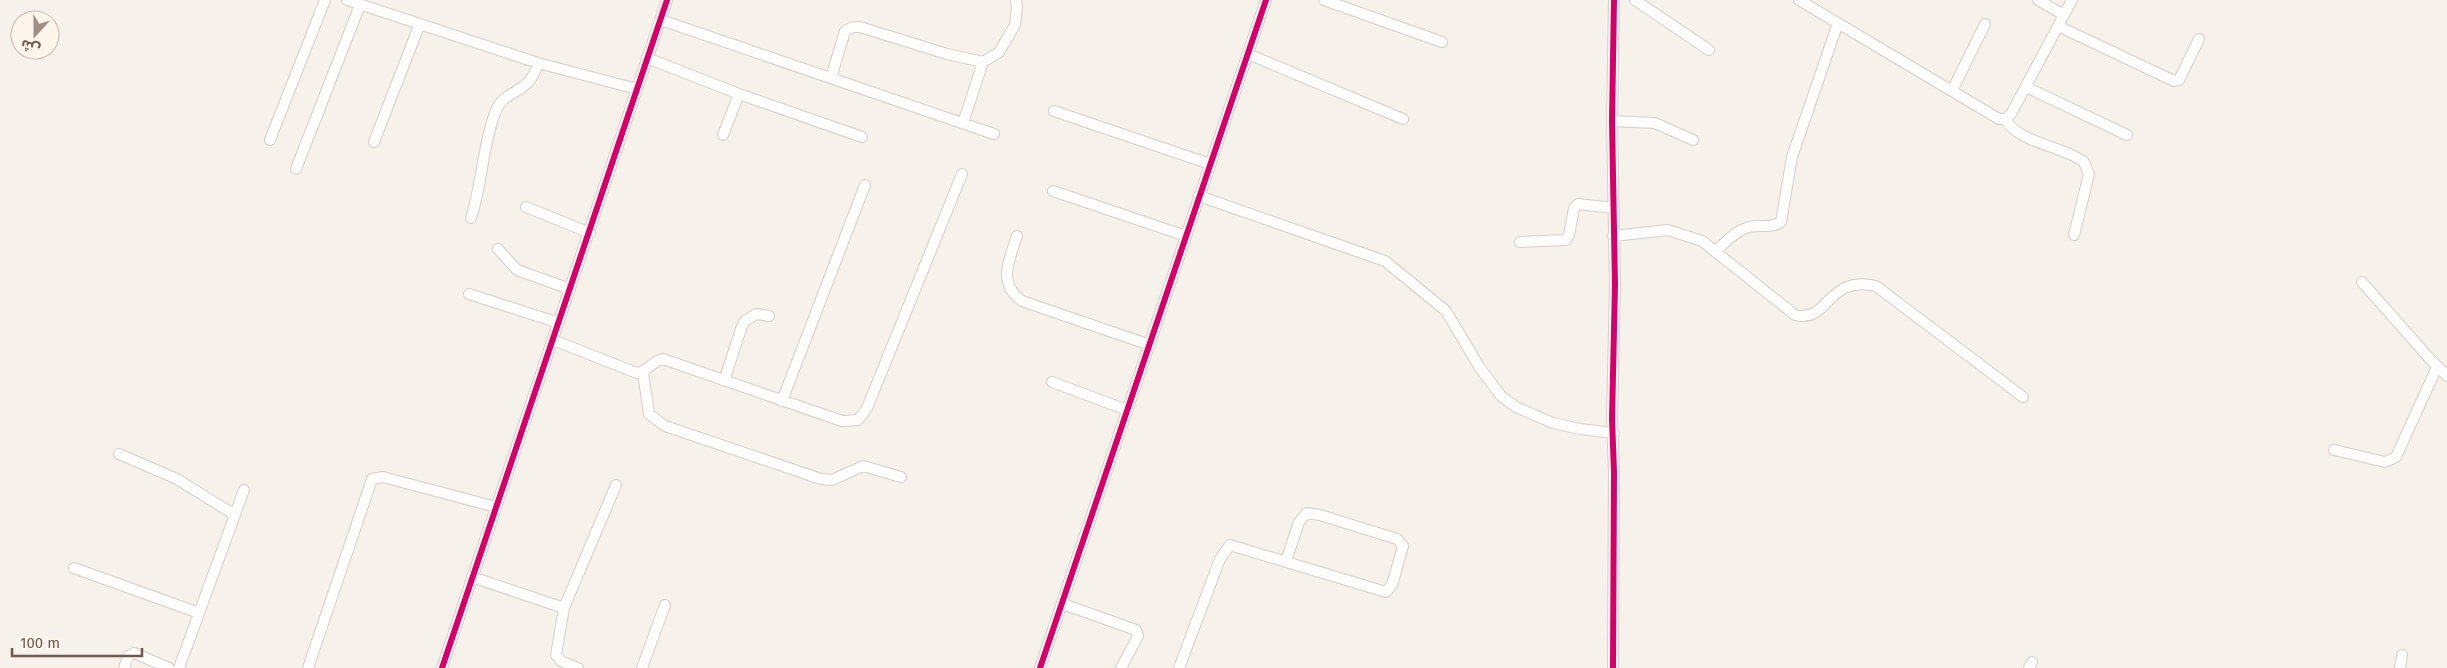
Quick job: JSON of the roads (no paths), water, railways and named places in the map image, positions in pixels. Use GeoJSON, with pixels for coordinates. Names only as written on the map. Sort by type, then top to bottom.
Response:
{"type":"FeatureCollection","features":[{"type":"Feature","properties":{"kind":"street"},"geometry":{"type":"LineString","coordinates":[[270,140],[325,0]]}},
{"type":"Feature","properties":{"kind":"street"},"geometry":{"type":"LineString","coordinates":[[347,0],[367,4],[419,26],[538,63],[637,89]]}},
{"type":"Feature","properties":{"kind":"street"},"geometry":{"type":"LineString","coordinates":[[442,668],[667,0]]}},
{"type":"Feature","properties":{"kind":"street"},"geometry":{"type":"LineString","coordinates":[[963,123],[983,62],[999,52],[1015,25],[1018,8],[1016,0]]}},
{"type":"Feature","properties":{"kind":"street"},"geometry":{"type":"LineString","coordinates":[[1040,668],[1266,0]]}},
{"type":"Feature","properties":{"kind":"street"},"geometry":{"type":"LineString","coordinates":[[1324,0],[1442,42]]}},
{"type":"Feature","properties":{"kind":"street"},"geometry":{"type":"LineString","coordinates":[[1613,668],[1614,433],[1612,419],[1615,285],[1612,121],[1614,0]]}},
{"type":"Feature","properties":{"kind":"street"},"geometry":{"type":"LineString","coordinates":[[1635,0],[1708,50]]}},
{"type":"Feature","properties":{"kind":"street"},"geometry":{"type":"LineString","coordinates":[[1799,0],[2000,119],[2005,119],[2011,114],[2072,0]]}},
{"type":"Feature","properties":{"kind":"street"},"geometry":{"type":"LineString","coordinates":[[2038,0],[2064,15]]}},
{"type":"Feature","properties":{"kind":"street"},"geometry":{"type":"LineString","coordinates":[[296,169],[367,4]]}},
{"type":"Feature","properties":{"kind":"street"},"geometry":{"type":"LineString","coordinates":[[660,20],[994,134]]}},
{"type":"Feature","properties":{"kind":"street"},"geometry":{"type":"LineString","coordinates":[[1716,252],[1734,234],[1749,227],[1774,226],[1781,222],[1794,149],[1838,23]]}},
{"type":"Feature","properties":{"kind":"street"},"geometry":{"type":"LineString","coordinates":[[1952,91],[1985,24]]}},
{"type":"Feature","properties":{"kind":"street"},"geometry":{"type":"LineString","coordinates":[[374,142],[419,26]]}},
{"type":"Feature","properties":{"kind":"street"},"geometry":{"type":"LineString","coordinates":[[2058,26],[2174,81],[2179,80],[2184,72],[2199,39]]}},
{"type":"Feature","properties":{"kind":"street"},"geometry":{"type":"LineString","coordinates":[[831,78],[845,31],[853,27],[872,30],[946,54],[983,62]]}},
{"type":"Feature","properties":{"kind":"street"},"geometry":{"type":"LineString","coordinates":[[1248,54],[1403,119]]}},
{"type":"Feature","properties":{"kind":"street"},"geometry":{"type":"LineString","coordinates":[[647,58],[739,94],[862,137]]}},
{"type":"Feature","properties":{"kind":"street"},"geometry":{"type":"LineString","coordinates":[[470,218],[480,186],[495,112],[506,97],[531,82],[538,63]]}},
{"type":"Feature","properties":{"kind":"street"},"geometry":{"type":"LineString","coordinates":[[2026,87],[2127,135]]}},
{"type":"Feature","properties":{"kind":"street"},"geometry":{"type":"LineString","coordinates":[[723,135],[739,94]]}},
{"type":"Feature","properties":{"kind":"street"},"geometry":{"type":"LineString","coordinates":[[1054,111],[1210,164]]}},
{"type":"Feature","properties":{"kind":"street"},"geometry":{"type":"LineString","coordinates":[[2005,119],[2009,126],[2019,133],[2084,162],[2089,174],[2074,235]]}},
{"type":"Feature","properties":{"kind":"street"},"geometry":{"type":"LineString","coordinates":[[1612,121],[1655,123],[1693,140]]}},
{"type":"Feature","properties":{"kind":"street"},"geometry":{"type":"LineString","coordinates":[[554,340],[629,370],[642,372],[657,360],[663,359],[782,401],[850,422],[858,420],[863,415],[962,174]]}},
{"type":"Feature","properties":{"kind":"street"},"geometry":{"type":"LineString","coordinates":[[782,401],[865,185]]}},
{"type":"Feature","properties":{"kind":"street"},"geometry":{"type":"LineString","coordinates":[[1052,191],[1186,236]]}},
{"type":"Feature","properties":{"kind":"street"},"geometry":{"type":"LineString","coordinates":[[1199,196],[1385,261],[1446,311],[1480,368],[1501,396],[1516,407],[1553,423],[1580,429],[1614,433]]}},
{"type":"Feature","properties":{"kind":"street"},"geometry":{"type":"LineString","coordinates":[[1520,242],[1566,240],[1569,235],[1574,208],[1578,204],[1613,208]]}},
{"type":"Feature","properties":{"kind":"street"},"geometry":{"type":"LineString","coordinates":[[526,207],[590,233]]}},
{"type":"Feature","properties":{"kind":"street"},"geometry":{"type":"LineString","coordinates":[[1613,236],[1668,230],[1702,241],[1795,315],[1803,317],[1812,315],[1836,293],[1848,285],[1865,283],[1876,286],[2023,397]]}},
{"type":"Feature","properties":{"kind":"street"},"geometry":{"type":"LineString","coordinates":[[1017,236],[1007,272],[1007,285],[1012,294],[1022,301],[1150,345]]}},
{"type":"Feature","properties":{"kind":"street"},"geometry":{"type":"LineString","coordinates":[[498,249],[517,270],[570,289]]}},
{"type":"Feature","properties":{"kind":"street"},"geometry":{"type":"LineString","coordinates":[[2362,282],[2447,376]]}},
{"type":"Feature","properties":{"kind":"street"},"geometry":{"type":"LineString","coordinates":[[469,294],[559,323]]}},
{"type":"Feature","properties":{"kind":"street"},"geometry":{"type":"LineString","coordinates":[[724,380],[745,321],[756,314],[769,316]]}},
{"type":"Feature","properties":{"kind":"street"},"geometry":{"type":"LineString","coordinates":[[2334,450],[2385,462],[2396,458],[2438,367]]}},
{"type":"Feature","properties":{"kind":"street"},"geometry":{"type":"LineString","coordinates":[[642,372],[649,414],[664,426],[821,479],[832,480],[863,466],[901,477]]}},
{"type":"Feature","properties":{"kind":"street"},"geometry":{"type":"LineString","coordinates":[[1052,382],[1127,410]]}},
{"type":"Feature","properties":{"kind":"street"},"geometry":{"type":"LineString","coordinates":[[119,454],[177,479],[235,515]]}},
{"type":"Feature","properties":{"kind":"street"},"geometry":{"type":"LineString","coordinates":[[308,668],[372,479],[383,477],[496,507]]}},
{"type":"Feature","properties":{"kind":"street"},"geometry":{"type":"LineString","coordinates":[[574,667],[561,661],[556,655],[564,608],[616,485]]}},
{"type":"Feature","properties":{"kind":"street"},"geometry":{"type":"LineString","coordinates":[[179,668],[244,490]]}},
{"type":"Feature","properties":{"kind":"street"},"geometry":{"type":"LineString","coordinates":[[1179,668],[1220,559],[1230,544],[1386,592],[1392,585],[1403,546],[1397,539],[1320,515],[1307,513],[1299,522],[1286,561]]}},
{"type":"Feature","properties":{"kind":"street"},"geometry":{"type":"LineString","coordinates":[[74,568],[200,613]]}},
{"type":"Feature","properties":{"kind":"street"},"geometry":{"type":"LineString","coordinates":[[472,577],[564,608]]}},
{"type":"Feature","properties":{"kind":"street"},"geometry":{"type":"LineString","coordinates":[[1063,604],[1136,630],[1138,636],[1121,668]]}},
{"type":"Feature","properties":{"kind":"street"},"geometry":{"type":"LineString","coordinates":[[642,668],[665,605]]}},
{"type":"Feature","properties":{"kind":"street"},"geometry":{"type":"LineString","coordinates":[[124,668],[128,656],[134,654],[169,668]]}},
{"type":"Feature","properties":{"kind":"street"},"geometry":{"type":"LineString","coordinates":[[2400,668],[2402,655]]}}]}
